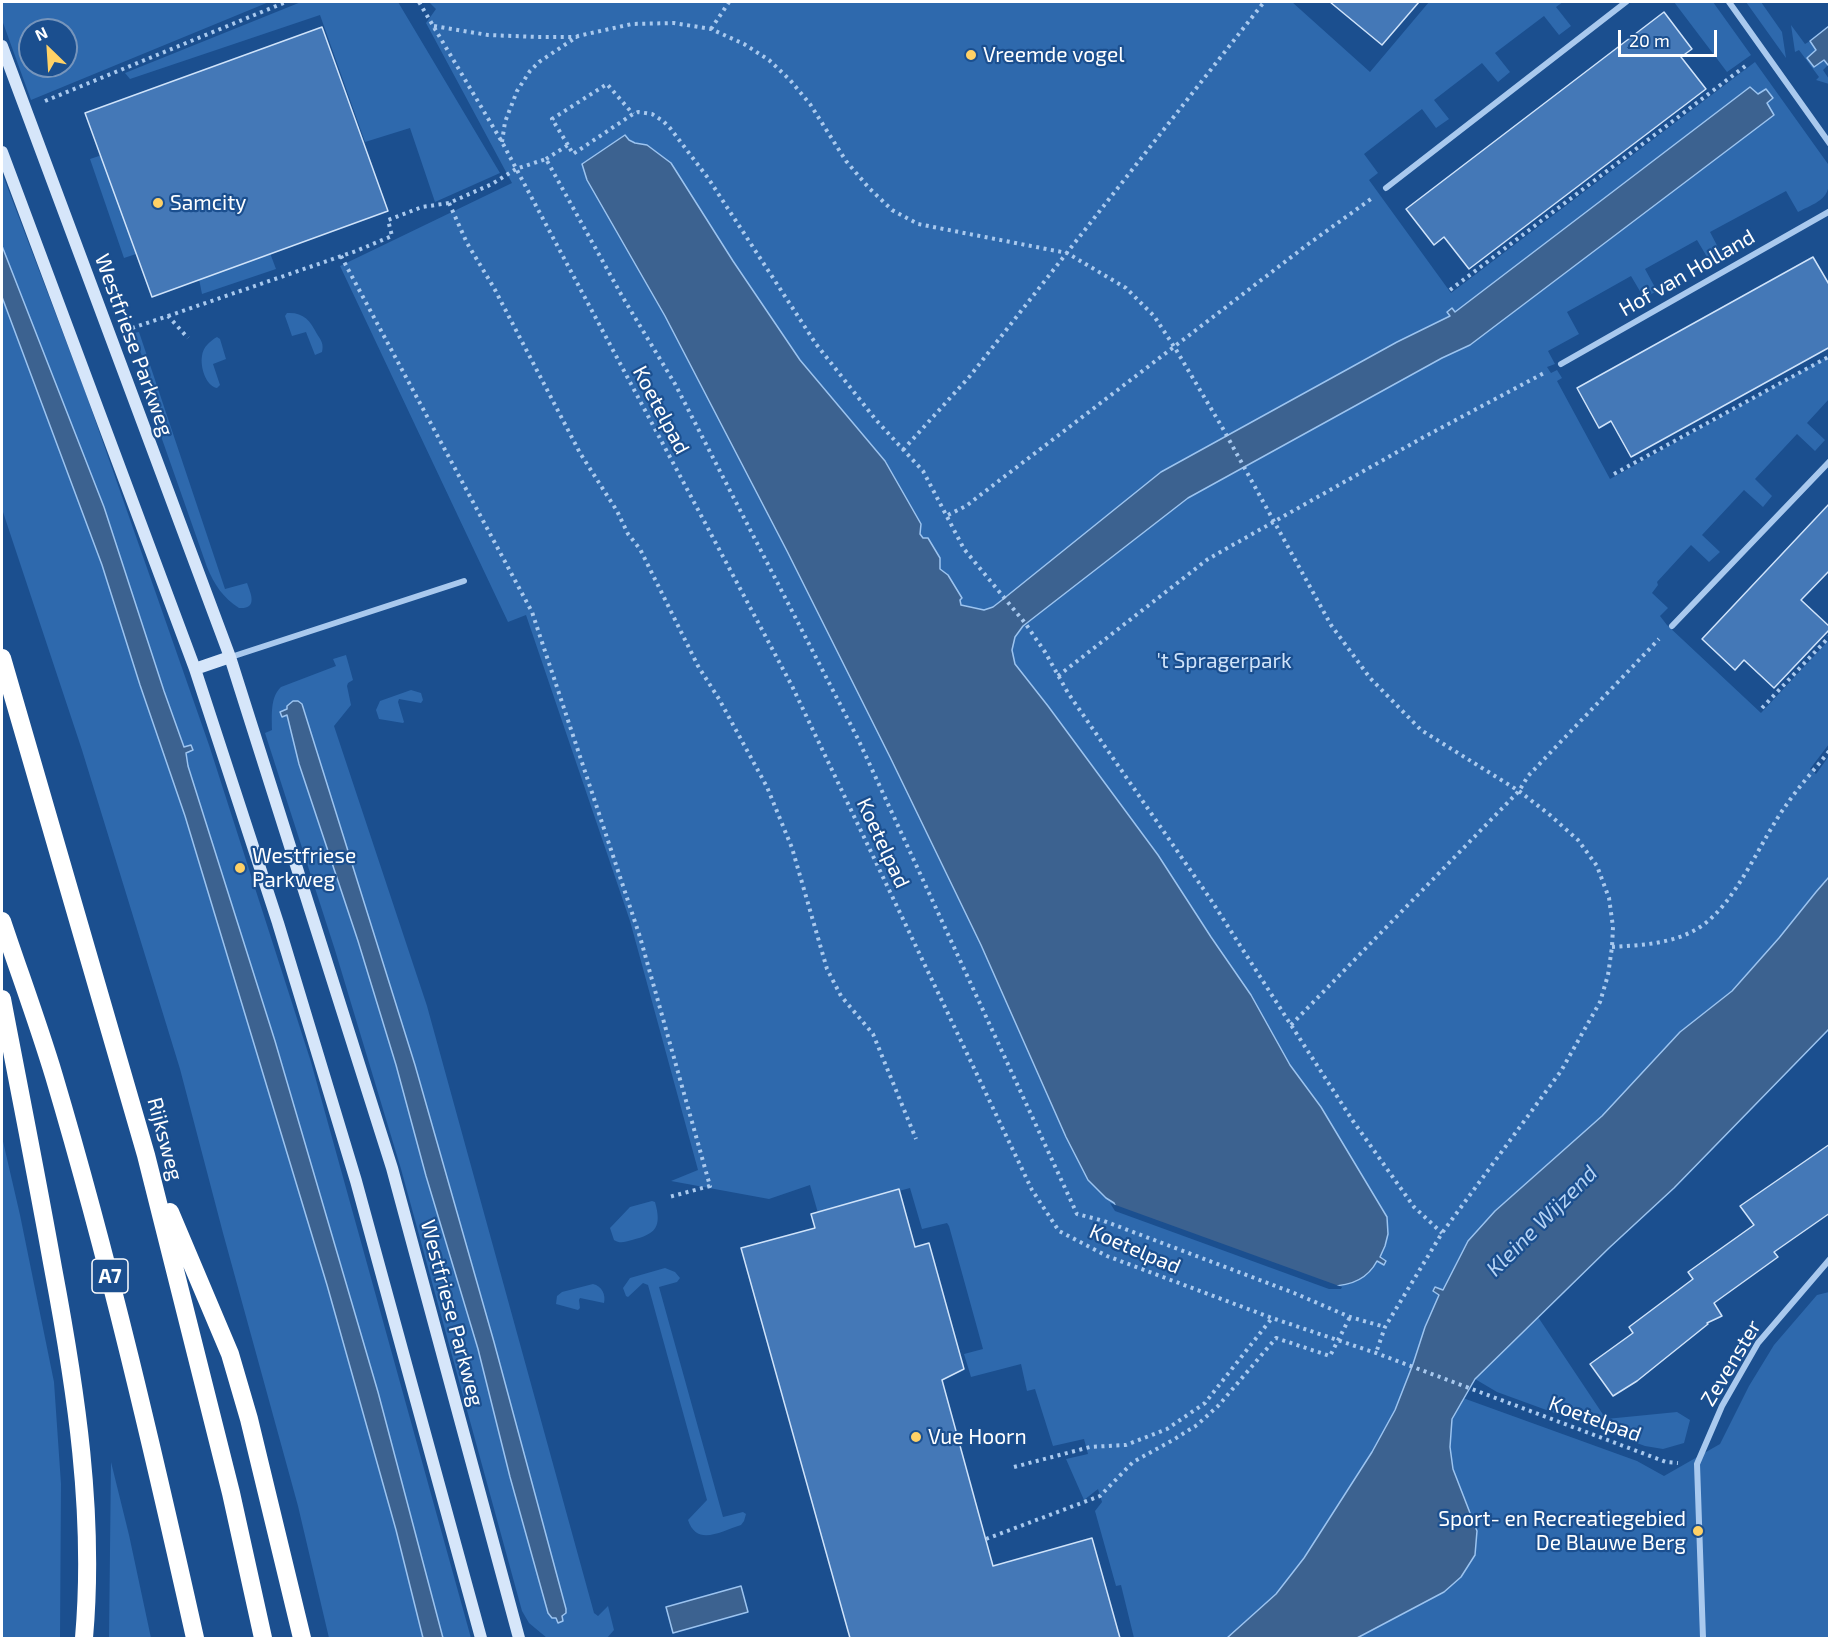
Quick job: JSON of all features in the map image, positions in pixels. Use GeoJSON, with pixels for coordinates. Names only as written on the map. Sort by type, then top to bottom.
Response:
{"type":"FeatureCollection","features":[{"type":"Feature","properties":{"kind":"highway","name":"Rijksweg"},"geometry":{"type":"LineString","coordinates":[[2,658],[146,1155],[225,1471],[263,1638]]}},
{"type":"Feature","properties":{"kind":"highway","name":"A7"},"geometry":{"type":"LineString","coordinates":[[2,921],[54,1074],[114,1292],[195,1638]]}},
{"type":"Feature","properties":{"kind":"highway"},"geometry":{"type":"LineString","coordinates":[[2,999],[66,1340],[83,1460],[88,1523],[87,1609],[84,1638]]}},
{"type":"Feature","properties":{"kind":"highway"},"geometry":{"type":"LineString","coordinates":[[146,1155],[231,1354],[302,1638]]}},
{"type":"Feature","properties":{"kind":"street"},"geometry":{"type":"LineString","coordinates":[[1386,188],[1626,2]]}},
{"type":"Feature","properties":{"kind":"street"},"geometry":{"type":"LineString","coordinates":[[1729,2],[1830,144]]}},
{"type":"Feature","properties":{"kind":"street","name":"Westfriese Parkweg"},"geometry":{"type":"LineString","coordinates":[[2,46],[230,657],[392,1168],[519,1638]]}},
{"type":"Feature","properties":{"kind":"street"},"geometry":{"type":"LineString","coordinates":[[2,152],[195,669],[278,923],[356,1181],[481,1638]]}},
{"type":"Feature","properties":{"kind":"street","name":"Hof van Holland"},"geometry":{"type":"LineString","coordinates":[[1561,364],[1830,211]]}},
{"type":"Feature","properties":{"kind":"street"},"geometry":{"type":"LineString","coordinates":[[1672,626],[1830,461]]}},
{"type":"Feature","properties":{"kind":"street"},"geometry":{"type":"LineString","coordinates":[[195,669],[464,581]]}},
{"type":"Feature","properties":{"kind":"street","name":"Zevenster"},"geometry":{"type":"LineString","coordinates":[[1697,1464],[1722,1406],[1758,1343],[1830,1259]]}},
{"type":"Feature","properties":{"kind":"street"},"geometry":{"type":"LineString","coordinates":[[1697,1464],[1703,1638]]}},
{"type":"Feature","properties":{"kind":"path"},"geometry":{"type":"LineString","coordinates":[[38,103],[286,2]]}},
{"type":"Feature","properties":{"kind":"path"},"geometry":{"type":"LineString","coordinates":[[419,2],[434,26],[498,35],[578,36],[632,24],[674,23],[711,29],[753,49],[769,60],[790,80],[810,104],[846,161],[892,210],[918,224],[1067,253],[1126,288],[1154,316],[1175,348],[1248,474],[1331,626],[1370,678],[1420,730],[1519,791],[1550,815],[1578,840],[1597,866],[1609,898],[1613,927],[1608,975],[1600,1002],[1561,1071],[1442,1233],[1385,1327],[1376,1353]]}},
{"type":"Feature","properties":{"kind":"path"},"geometry":{"type":"LineString","coordinates":[[711,29],[729,2]]}},
{"type":"Feature","properties":{"kind":"path"},"geometry":{"type":"LineString","coordinates":[[903,450],[970,376],[1264,2]]}},
{"type":"Feature","properties":{"kind":"path","name":"Koetelpad"},"geometry":{"type":"LineString","coordinates":[[434,26],[502,142],[792,686],[1032,1190],[1059,1231],[1107,1256],[1272,1318],[1376,1353],[1666,1462],[1697,1464]]}},
{"type":"Feature","properties":{"kind":"path"},"geometry":{"type":"LineString","coordinates":[[502,142],[506,122],[517,91],[530,71],[539,62],[578,36]]}},
{"type":"Feature","properties":{"kind":"path"},"geometry":{"type":"LineString","coordinates":[[1450,290],[1765,52]]}},
{"type":"Feature","properties":{"kind":"path"},"geometry":{"type":"LineString","coordinates":[[633,114],[607,84],[552,119],[573,154],[638,112],[652,114],[670,128],[708,178],[816,344],[876,420],[923,471],[964,549],[1025,623],[1045,652],[1068,693],[1211,900],[1353,1121],[1414,1207],[1442,1233]]}},
{"type":"Feature","properties":{"kind":"path"},"geometry":{"type":"LineString","coordinates":[[127,330],[392,236],[388,220],[422,207],[449,203],[492,184],[516,169],[546,159],[568,146]]}},
{"type":"Feature","properties":{"kind":"path"},"geometry":{"type":"LineString","coordinates":[[546,159],[622,296],[675,384],[858,739],[1077,1214],[1104,1221],[1350,1317],[1385,1327]]}},
{"type":"Feature","properties":{"kind":"path"},"geometry":{"type":"LineString","coordinates":[[948,515],[966,506],[1307,245],[1386,188]]}},
{"type":"Feature","properties":{"kind":"path"},"geometry":{"type":"LineString","coordinates":[[449,203],[467,243],[494,288],[580,453],[617,510],[628,534],[640,549],[698,666],[719,699],[767,787],[792,848],[826,969],[841,996],[873,1034],[916,1139]]}},
{"type":"Feature","properties":{"kind":"path"},"geometry":{"type":"LineString","coordinates":[[341,256],[532,612],[640,937],[710,1186],[669,1197]]}},
{"type":"Feature","properties":{"kind":"path"},"geometry":{"type":"LineString","coordinates":[[168,316],[188,338]]}},
{"type":"Feature","properties":{"kind":"path"},"geometry":{"type":"LineString","coordinates":[[1614,474],[1830,356]]}},
{"type":"Feature","properties":{"kind":"path"},"geometry":{"type":"LineString","coordinates":[[1058,676],[1209,559],[1432,433],[1561,364]]}},
{"type":"Feature","properties":{"kind":"path"},"geometry":{"type":"LineString","coordinates":[[1290,1025],[1519,791],[1528,776],[1672,626]]}},
{"type":"Feature","properties":{"kind":"path"},"geometry":{"type":"LineString","coordinates":[[1762,708],[1830,636]]}},
{"type":"Feature","properties":{"kind":"path"},"geometry":{"type":"LineString","coordinates":[[1612,947],[1656,943],[1671,939],[1700,927],[1712,917],[1730,897],[1787,804],[1830,750]]}},
{"type":"Feature","properties":{"kind":"path"},"geometry":{"type":"LineString","coordinates":[[986,1539],[1100,1496],[1133,1462],[1197,1425],[1219,1405],[1276,1338],[1330,1356],[1350,1317]]}},
{"type":"Feature","properties":{"kind":"path"},"geometry":{"type":"LineString","coordinates":[[1014,1467],[1090,1447],[1126,1445],[1167,1429],[1205,1402],[1272,1318]]}},
{"type":"Feature","properties":{"kind":"green space"},"geometry":{"type":"Polygon","coordinates":[[[2,2],[269,2],[31,100],[23,78],[78,78],[78,18],[18,18],[18,64],[2,20],[2,2]]]}},
{"type":"Feature","properties":{"kind":"green space"},"geometry":{"type":"Polygon","coordinates":[[[301,2],[398,2],[500,173],[435,202],[410,128],[365,142],[320,15],[130,79],[125,73],[301,2]]]}},
{"type":"Feature","properties":{"kind":"green space","name":"'t Spragerpark"},"geometry":{"type":"Polygon","coordinates":[[[429,2],[1292,2],[1370,72],[1429,2],[1563,2],[1556,7],[1571,26],[1559,35],[1544,16],[1495,53],[1510,72],[1498,82],[1482,63],[1434,100],[1449,119],[1436,128],[1422,109],[1364,154],[1378,173],[1369,180],[1451,293],[1755,62],[1828,164],[1829,186],[1824,196],[1816,203],[1798,212],[1786,191],[1710,232],[1722,255],[1710,262],[1697,240],[1645,269],[1657,291],[1644,298],[1631,276],[1567,312],[1579,334],[1548,351],[1555,364],[1547,367],[1551,373],[1557,370],[1562,378],[1557,381],[1610,479],[1829,356],[1829,399],[1807,423],[1825,440],[1815,451],[1797,434],[1755,479],[1772,496],[1763,507],[1744,490],[1702,535],[1720,552],[1709,562],[1691,545],[1657,582],[1658,585],[1652,593],[1668,608],[1660,616],[1667,625],[1761,713],[1829,640],[1829,744],[1810,769],[1816,774],[1829,756],[1829,877],[1779,938],[1731,991],[1680,1032],[1602,1116],[1495,1211],[1468,1241],[1443,1291],[1433,1291],[1440,1295],[1425,1327],[1395,1410],[1372,1452],[1304,1558],[1276,1594],[1227,1638],[1134,1638],[1121,1585],[1116,1586],[1095,1511],[1102,1502],[1098,1489],[1084,1500],[1066,1459],[1088,1454],[1084,1439],[1053,1446],[1035,1389],[1027,1391],[1021,1364],[971,1377],[964,1354],[983,1349],[949,1226],[947,1223],[922,1229],[910,1188],[818,1213],[810,1185],[769,1199],[671,1181],[698,1170],[630,921],[526,615],[508,622],[340,266],[512,183],[426,23],[436,9],[429,2]],[[1750,88],[1464,306],[1773,115],[1767,103],[1750,88]]]}},
{"type":"Feature","properties":{"kind":"green space"},"geometry":{"type":"Polygon","coordinates":[[[1674,2],[1713,2],[1751,55],[1727,72],[1674,2]]]}},
{"type":"Feature","properties":{"kind":"green space"},"geometry":{"type":"Polygon","coordinates":[[[1746,2],[1761,2],[1782,32],[1786,58],[1746,2]]]}},
{"type":"Feature","properties":{"kind":"green space"},"geometry":{"type":"Polygon","coordinates":[[[1791,25],[1805,44],[1810,41],[1828,65],[1823,70],[1829,79],[1829,84],[1816,80],[1819,77],[1799,50],[1795,52],[1791,25]]]}},
{"type":"Feature","properties":{"kind":"green space"},"geometry":{"type":"Polygon","coordinates":[[[111,152],[145,251],[124,258],[90,159],[111,152]]]}},
{"type":"Feature","properties":{"kind":"green space"},"geometry":{"type":"Polygon","coordinates":[[[2,173],[85,391],[209,745],[311,1062],[471,1638],[443,1638],[378,1392],[275,1041],[188,766],[186,753],[193,750],[191,745],[184,747],[104,507],[2,246],[2,173]]]}},
{"type":"Feature","properties":{"kind":"green space"},"geometry":{"type":"Polygon","coordinates":[[[270,253],[276,269],[202,294],[199,279],[270,253]]]}},
{"type":"Feature","properties":{"kind":"green space"},"geometry":{"type":"Polygon","coordinates":[[[2,297],[102,565],[185,816],[327,1285],[396,1530],[423,1638],[329,1638],[298,1506],[180,1069],[82,750],[2,509],[2,297]]]}},
{"type":"Feature","properties":{"kind":"green space"},"geometry":{"type":"Polygon","coordinates":[[[287,313],[297,314],[309,321],[322,342],[322,352],[315,355],[306,332],[292,336],[285,316],[287,313]]]}},
{"type":"Feature","properties":{"kind":"green space"},"geometry":{"type":"Polygon","coordinates":[[[139,332],[225,589],[247,583],[252,600],[245,608],[239,608],[224,595],[207,567],[156,422],[163,420],[133,333],[139,332]]]}},
{"type":"Feature","properties":{"kind":"green space"},"geometry":{"type":"Polygon","coordinates":[[[217,337],[220,339],[226,359],[213,364],[220,385],[217,388],[207,380],[202,360],[205,347],[217,337]]]}},
{"type":"Feature","properties":{"kind":"green space"},"geometry":{"type":"Polygon","coordinates":[[[346,655],[353,680],[347,686],[351,705],[334,726],[427,1006],[594,1613],[598,1616],[608,1606],[614,1630],[607,1638],[547,1638],[529,1623],[522,1611],[401,1169],[335,950],[265,733],[272,730],[273,701],[277,691],[281,687],[336,666],[333,659],[346,655]],[[302,704],[281,712],[287,715],[299,764],[358,941],[396,1065],[426,1176],[478,1349],[510,1477],[548,1613],[550,1616],[562,1616],[566,1613],[566,1609],[494,1342],[415,1065],[302,704]]]}},
{"type":"Feature","properties":{"kind":"green space"},"geometry":{"type":"Polygon","coordinates":[[[411,690],[421,693],[423,700],[421,703],[399,699],[403,723],[379,719],[376,710],[380,701],[411,690]]]}},
{"type":"Feature","properties":{"kind":"green space"},"geometry":{"type":"Polygon","coordinates":[[[2,1137],[54,1382],[61,1484],[60,1638],[2,1638],[2,1137]]]}},
{"type":"Feature","properties":{"kind":"green space"},"geometry":{"type":"Polygon","coordinates":[[[655,1202],[658,1218],[652,1232],[625,1242],[614,1240],[610,1228],[630,1207],[655,1202]]]}},
{"type":"Feature","properties":{"kind":"green space"},"geometry":{"type":"Polygon","coordinates":[[[665,1268],[675,1272],[680,1278],[677,1282],[659,1287],[723,1517],[743,1512],[746,1514],[741,1525],[710,1535],[697,1533],[688,1520],[707,1500],[648,1285],[643,1283],[628,1297],[623,1288],[630,1278],[665,1268]]]}},
{"type":"Feature","properties":{"kind":"green space"},"geometry":{"type":"Polygon","coordinates":[[[593,1284],[603,1291],[604,1303],[580,1298],[578,1310],[556,1304],[557,1296],[562,1292],[593,1284]]]}},
{"type":"Feature","properties":{"kind":"green space","name":"Sport- en Recreatiegebied De Blauwe Berg"},"geometry":{"type":"Polygon","coordinates":[[[1829,1292],[1829,1638],[1357,1638],[1444,1592],[1475,1555],[1477,1531],[1453,1469],[1450,1447],[1452,1419],[1463,1398],[1637,1461],[1664,1476],[1720,1444],[1749,1386],[1774,1345],[1817,1295],[1829,1292]]]}},
{"type":"Feature","properties":{"kind":"green space"},"geometry":{"type":"Polygon","coordinates":[[[1538,1317],[1606,1419],[1677,1412],[1690,1420],[1684,1443],[1663,1449],[1645,1446],[1497,1392],[1475,1379],[1538,1317]]]}},
{"type":"Feature","properties":{"kind":"green space"},"geometry":{"type":"Polygon","coordinates":[[[111,1462],[129,1535],[151,1638],[109,1638],[111,1462]]]}},
{"type":"Feature","properties":{"kind":"water"},"geometry":{"type":"Polygon","coordinates":[[[1829,26],[1829,64],[1824,60],[1814,67],[1807,58],[1816,50],[1810,41],[1829,26]]]}},
{"type":"Feature","properties":{"kind":"water"},"geometry":{"type":"Polygon","coordinates":[[[1750,87],[1758,94],[1766,89],[1773,98],[1767,103],[1774,115],[1470,345],[1442,358],[1188,498],[1023,626],[1015,637],[1012,650],[1015,664],[1158,855],[1251,995],[1290,1065],[1321,1107],[1387,1217],[1388,1234],[1380,1257],[1386,1261],[1384,1265],[1377,1261],[1368,1273],[1357,1281],[1330,1286],[1117,1209],[1114,1203],[1088,1180],[1066,1137],[981,945],[890,757],[787,551],[665,316],[587,180],[582,164],[625,135],[635,143],[647,145],[671,163],[733,261],[800,360],[885,461],[921,524],[920,534],[923,538],[928,538],[940,558],[940,569],[948,575],[962,598],[961,605],[984,610],[1002,600],[1161,472],[1397,342],[1450,316],[1447,312],[1452,308],[1455,312],[1750,87]]]}},
{"type":"Feature","properties":{"kind":"water"},"geometry":{"type":"Polygon","coordinates":[[[2,246],[104,507],[184,747],[191,745],[193,750],[186,753],[188,766],[275,1041],[378,1392],[443,1638],[423,1638],[396,1530],[327,1285],[185,816],[102,565],[2,297],[2,246]]]}},
{"type":"Feature","properties":{"kind":"water"},"geometry":{"type":"Polygon","coordinates":[[[293,701],[302,704],[415,1065],[494,1342],[566,1609],[566,1613],[562,1616],[563,1621],[558,1623],[556,1618],[552,1618],[548,1613],[510,1477],[478,1349],[426,1176],[396,1065],[358,941],[299,764],[287,715],[282,717],[280,712],[287,709],[293,701]]]}},
{"type":"Feature","properties":{"kind":"water","name":"Kleine Wijzend"},"geometry":{"type":"Polygon","coordinates":[[[1829,877],[1829,1029],[1674,1188],[1475,1379],[1452,1419],[1450,1447],[1453,1469],[1477,1531],[1475,1555],[1461,1577],[1444,1592],[1357,1638],[1227,1638],[1276,1594],[1304,1558],[1372,1452],[1395,1410],[1413,1364],[1425,1327],[1439,1295],[1433,1291],[1435,1287],[1443,1290],[1468,1241],[1495,1211],[1602,1116],[1680,1032],[1732,991],[1829,877]]]}},
{"type":"Feature","properties":{"kind":"water"},"geometry":{"type":"Polygon","coordinates":[[[741,1586],[748,1612],[673,1633],[666,1607],[741,1586]]]}},
{"type":"Feature","properties":{"kind":"pier"},"geometry":{"type":"Polygon","coordinates":[[[1110,1203],[1342,1287],[1341,1289],[1329,1289],[1115,1211],[1110,1203]]]}},
{"type":"Feature","properties":{"kind":"building"},"geometry":{"type":"Polygon","coordinates":[[[1330,2],[1419,2],[1382,45],[1330,2]]]}},
{"type":"Feature","properties":{"kind":"building"},"geometry":{"type":"Polygon","coordinates":[[[1664,12],[1692,49],[1681,57],[1706,89],[1469,269],[1444,237],[1434,245],[1406,209],[1664,12]]]}},
{"type":"Feature","properties":{"kind":"building"},"geometry":{"type":"Polygon","coordinates":[[[322,27],[388,211],[152,297],[85,113],[322,27]]]}},
{"type":"Feature","properties":{"kind":"building"},"geometry":{"type":"Polygon","coordinates":[[[1813,257],[1830,286],[1830,347],[1631,457],[1611,421],[1599,428],[1577,388],[1813,257]]]}},
{"type":"Feature","properties":{"kind":"building"},"geometry":{"type":"Polygon","coordinates":[[[1830,503],[1830,570],[1801,600],[1830,629],[1774,688],[1744,660],[1735,670],[1702,639],[1830,503]]]}},
{"type":"Feature","properties":{"kind":"building"},"geometry":{"type":"Polygon","coordinates":[[[1830,1144],[1830,1213],[1774,1252],[1778,1257],[1714,1303],[1722,1316],[1707,1323],[1637,1381],[1613,1396],[1590,1364],[1633,1333],[1629,1327],[1693,1279],[1688,1272],[1754,1225],[1740,1206],[1830,1144]]]}},
{"type":"Feature","properties":{"kind":"building"},"geometry":{"type":"Polygon","coordinates":[[[899,1189],[915,1247],[929,1243],[964,1369],[942,1380],[993,1566],[1092,1538],[1120,1638],[850,1638],[741,1248],[815,1228],[811,1214],[899,1189]]]}},
{"type":"Feature","properties":{"kind":"place","name":"Vreemde vogel"},"geometry":{"type":"Point","coordinates":[971,55]}},
{"type":"Feature","properties":{"kind":"place","name":"Samcity"},"geometry":{"type":"Point","coordinates":[158,203]}},
{"type":"Feature","properties":{"kind":"place","name":"Westfriese Parkweg"},"geometry":{"type":"Point","coordinates":[240,868]}},
{"type":"Feature","properties":{"kind":"place","name":"Vue Hoorn"},"geometry":{"type":"Point","coordinates":[916,1437]}},
{"type":"Feature","properties":{"kind":"place","name":"Sport- en Recreatiegebied De Blauwe Berg"},"geometry":{"type":"Point","coordinates":[1698,1531]}}]}
